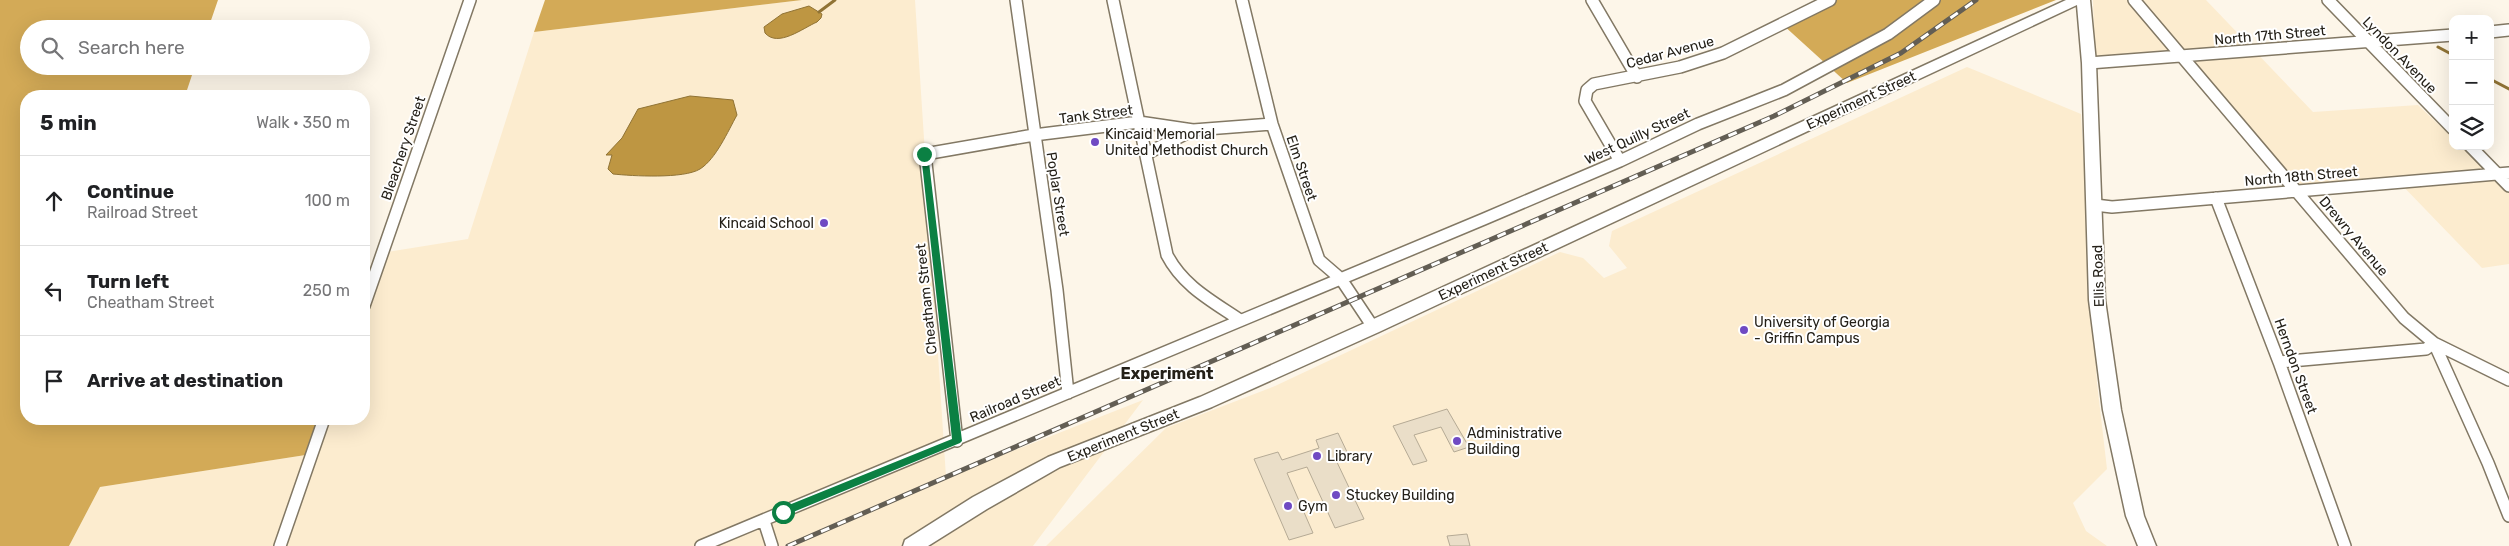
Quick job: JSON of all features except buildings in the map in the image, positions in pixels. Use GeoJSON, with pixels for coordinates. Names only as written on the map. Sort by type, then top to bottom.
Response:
{"type":"FeatureCollection","features":[{"type":"Feature","properties":{"kind":"main road","name":"Experiment Street"},"geometry":{"type":"LineString","coordinates":[[912,546],[980,503],[1054,462],[1206,402],[1373,327],[2078,0]]}},
{"type":"Feature","properties":{"kind":"main road","name":"Ellis Road"},"geometry":{"type":"LineString","coordinates":[[2083,0],[2089,63],[2097,300],[2112,410],[2134,516],[2147,546]]}},
{"type":"Feature","properties":{"kind":"street","name":"Bleachery Street"},"geometry":{"type":"LineString","coordinates":[[370,289],[470,0]]}},
{"type":"Feature","properties":{"kind":"street","name":"Poplar Street"},"geometry":{"type":"LineString","coordinates":[[1016,0],[1034,135],[1058,290],[1068,393]]}},
{"type":"Feature","properties":{"kind":"street"},"geometry":{"type":"LineString","coordinates":[[1113,0],[1165,246],[1174,270],[1186,282],[1240,320]]}},
{"type":"Feature","properties":{"kind":"street","name":"Elm Street"},"geometry":{"type":"LineString","coordinates":[[1242,0],[1272,124],[1320,260],[1340,278],[1373,327]]}},
{"type":"Feature","properties":{"kind":"street"},"geometry":{"type":"LineString","coordinates":[[1592,0],[1637,77]]}},
{"type":"Feature","properties":{"kind":"street","name":"Cedar Avenue"},"geometry":{"type":"LineString","coordinates":[[1620,161],[1585,101],[1587,90],[1594,84],[1680,67],[1723,53],[1830,0]]}},
{"type":"Feature","properties":{"kind":"street","name":"West Quilly Street"},"geometry":{"type":"LineString","coordinates":[[1340,278],[1620,161],[1698,124],[1784,90],[1840,62],[1888,34],[1934,0]]}},
{"type":"Feature","properties":{"kind":"street","name":"Drewry Avenue"},"geometry":{"type":"LineString","coordinates":[[2134,0],[2404,318],[2434,343],[2488,463],[2509,516]]}},
{"type":"Feature","properties":{"kind":"street","name":"Lyndon Avenue"},"geometry":{"type":"LineString","coordinates":[[2328,0],[2449,125]]}},
{"type":"Feature","properties":{"kind":"street"},"geometry":{"type":"LineString","coordinates":[[2494,32],[2509,30]]}},
{"type":"Feature","properties":{"kind":"street","name":"North 17th Street"},"geometry":{"type":"LineString","coordinates":[[2089,63],[2449,35]]}},
{"type":"Feature","properties":{"kind":"street","name":"Tank Street"},"geometry":{"type":"LineString","coordinates":[[924,154],[1034,135],[1139,122],[1193,130],[1272,124]]}},
{"type":"Feature","properties":{"kind":"street"},"geometry":{"type":"LineString","coordinates":[[1146,154],[1193,130]]}},
{"type":"Feature","properties":{"kind":"street"},"geometry":{"type":"LineString","coordinates":[[2474,150],[2509,186]]}},
{"type":"Feature","properties":{"kind":"street","name":"Cheatham Street"},"geometry":{"type":"LineString","coordinates":[[924,154],[957,441]]}},
{"type":"Feature","properties":{"kind":"street","name":"North 18th Street"},"geometry":{"type":"LineString","coordinates":[[2095,205],[2112,207],[2509,173]]}},
{"type":"Feature","properties":{"kind":"street","name":"Herndon Street"},"geometry":{"type":"LineString","coordinates":[[2216,198],[2279,362],[2345,546]]}},
{"type":"Feature","properties":{"kind":"street","name":"Railroad Street"},"geometry":{"type":"LineString","coordinates":[[701,546],[957,441],[1340,278]]}},
{"type":"Feature","properties":{"kind":"street"},"geometry":{"type":"LineString","coordinates":[[2279,362],[2426,349],[2434,343],[2509,380]]}},
{"type":"Feature","properties":{"kind":"street"},"geometry":{"type":"LineString","coordinates":[[280,546],[322,425]]}},
{"type":"Feature","properties":{"kind":"street"},"geometry":{"type":"LineString","coordinates":[[764,521],[772,546]]}},
{"type":"Feature","properties":{"kind":"shaded area"},"geometry":{"type":"Polygon","coordinates":[[[0,0],[218,0],[211,20],[20,20],[20,75],[192,75],[187,90],[20,90],[20,425],[322,425],[312,454],[100,487],[69,546],[0,546],[0,0]]]}},
{"type":"Feature","properties":{"kind":"shaded area"},"geometry":{"type":"Polygon","coordinates":[[[545,0],[802,0],[534,32],[545,0]]]}},
{"type":"Feature","properties":{"kind":"shaded area"},"geometry":{"type":"Polygon","coordinates":[[[802,0],[915,0],[946,477],[1143,400],[1033,546],[69,546],[100,487],[312,454],[322,425],[370,425],[370,285],[381,253],[468,239],[534,32],[802,0]]]}},
{"type":"Feature","properties":{"kind":"shaded area"},"geometry":{"type":"Polygon","coordinates":[[[1822,0],[2056,0],[1847,83],[1782,24],[1822,0]]]}},
{"type":"Feature","properties":{"kind":"shaded area"},"geometry":{"type":"Polygon","coordinates":[[[2093,0],[2206,0],[2313,112],[2418,105],[2449,134],[2449,150],[2466,150],[2488,170],[2509,168],[2509,264],[2482,268],[2397,180],[2303,188],[2185,56],[2095,65],[2093,0]]]}},
{"type":"Feature","properties":{"kind":"shaded area"},"geometry":{"type":"Polygon","coordinates":[[[809,6],[822,14],[817,22],[783,38],[770,37],[765,33],[764,27],[782,14],[809,6]]]}},
{"type":"Feature","properties":{"kind":"shaded area","name":"University of Georgia - Griffin Campus"},"geometry":{"type":"Polygon","coordinates":[[[1967,67],[2081,114],[2097,383],[2107,469],[2073,503],[2086,531],[2107,546],[1046,546],[1166,428],[1275,386],[1560,252],[1583,258],[1604,278],[1627,268],[1609,246],[1612,231],[1967,67]]]}},
{"type":"Feature","properties":{"kind":"shaded area"},"geometry":{"type":"Polygon","coordinates":[[[690,96],[733,100],[737,115],[721,144],[706,164],[692,172],[670,176],[613,174],[608,169],[612,155],[606,155],[622,138],[638,109],[690,96]]]}},
{"type":"Feature","properties":{"kind":"waterway"},"geometry":{"type":"LineString","coordinates":[[819,12],[835,0]]}},
{"type":"Feature","properties":{"kind":"waterway"},"geometry":{"type":"LineString","coordinates":[[2438,47],[2449,53]]}},
{"type":"Feature","properties":{"kind":"waterway"},"geometry":{"type":"LineString","coordinates":[[2494,81],[2509,89]]}},
{"type":"Feature","properties":{"kind":"railway"},"geometry":{"type":"LineString","coordinates":[[788,546],[1774,116],[1901,53],[1976,0]]}},
{"type":"Feature","properties":{"kind":"place","name":"Kincaid Memorial United Methodist Church"},"geometry":{"type":"Point","coordinates":[1095,142]}},
{"type":"Feature","properties":{"kind":"place","name":"Kincaid School"},"geometry":{"type":"Point","coordinates":[824,223]}},
{"type":"Feature","properties":{"kind":"place","name":"University of Georgia - Griffin Campus"},"geometry":{"type":"Point","coordinates":[1744,330]}},
{"type":"Feature","properties":{"kind":"place","name":"Administrative Building"},"geometry":{"type":"Point","coordinates":[1457,441]}},
{"type":"Feature","properties":{"kind":"place","name":"Library"},"geometry":{"type":"Point","coordinates":[1317,456]}},
{"type":"Feature","properties":{"kind":"place","name":"Stuckey Building"},"geometry":{"type":"Point","coordinates":[1336,495]}},
{"type":"Feature","properties":{"kind":"place","name":"Gym"},"geometry":{"type":"Point","coordinates":[1288,506]}},
{"type":"Feature","properties":{"kind":"district","name":"Experiment"},"geometry":{"type":"Point","coordinates":[1167,373]}},
{"type":"Feature","properties":{"kind":"route"},"geometry":{"type":"LineString","coordinates":[[783,512],[957,441],[924,154]]}}]}
